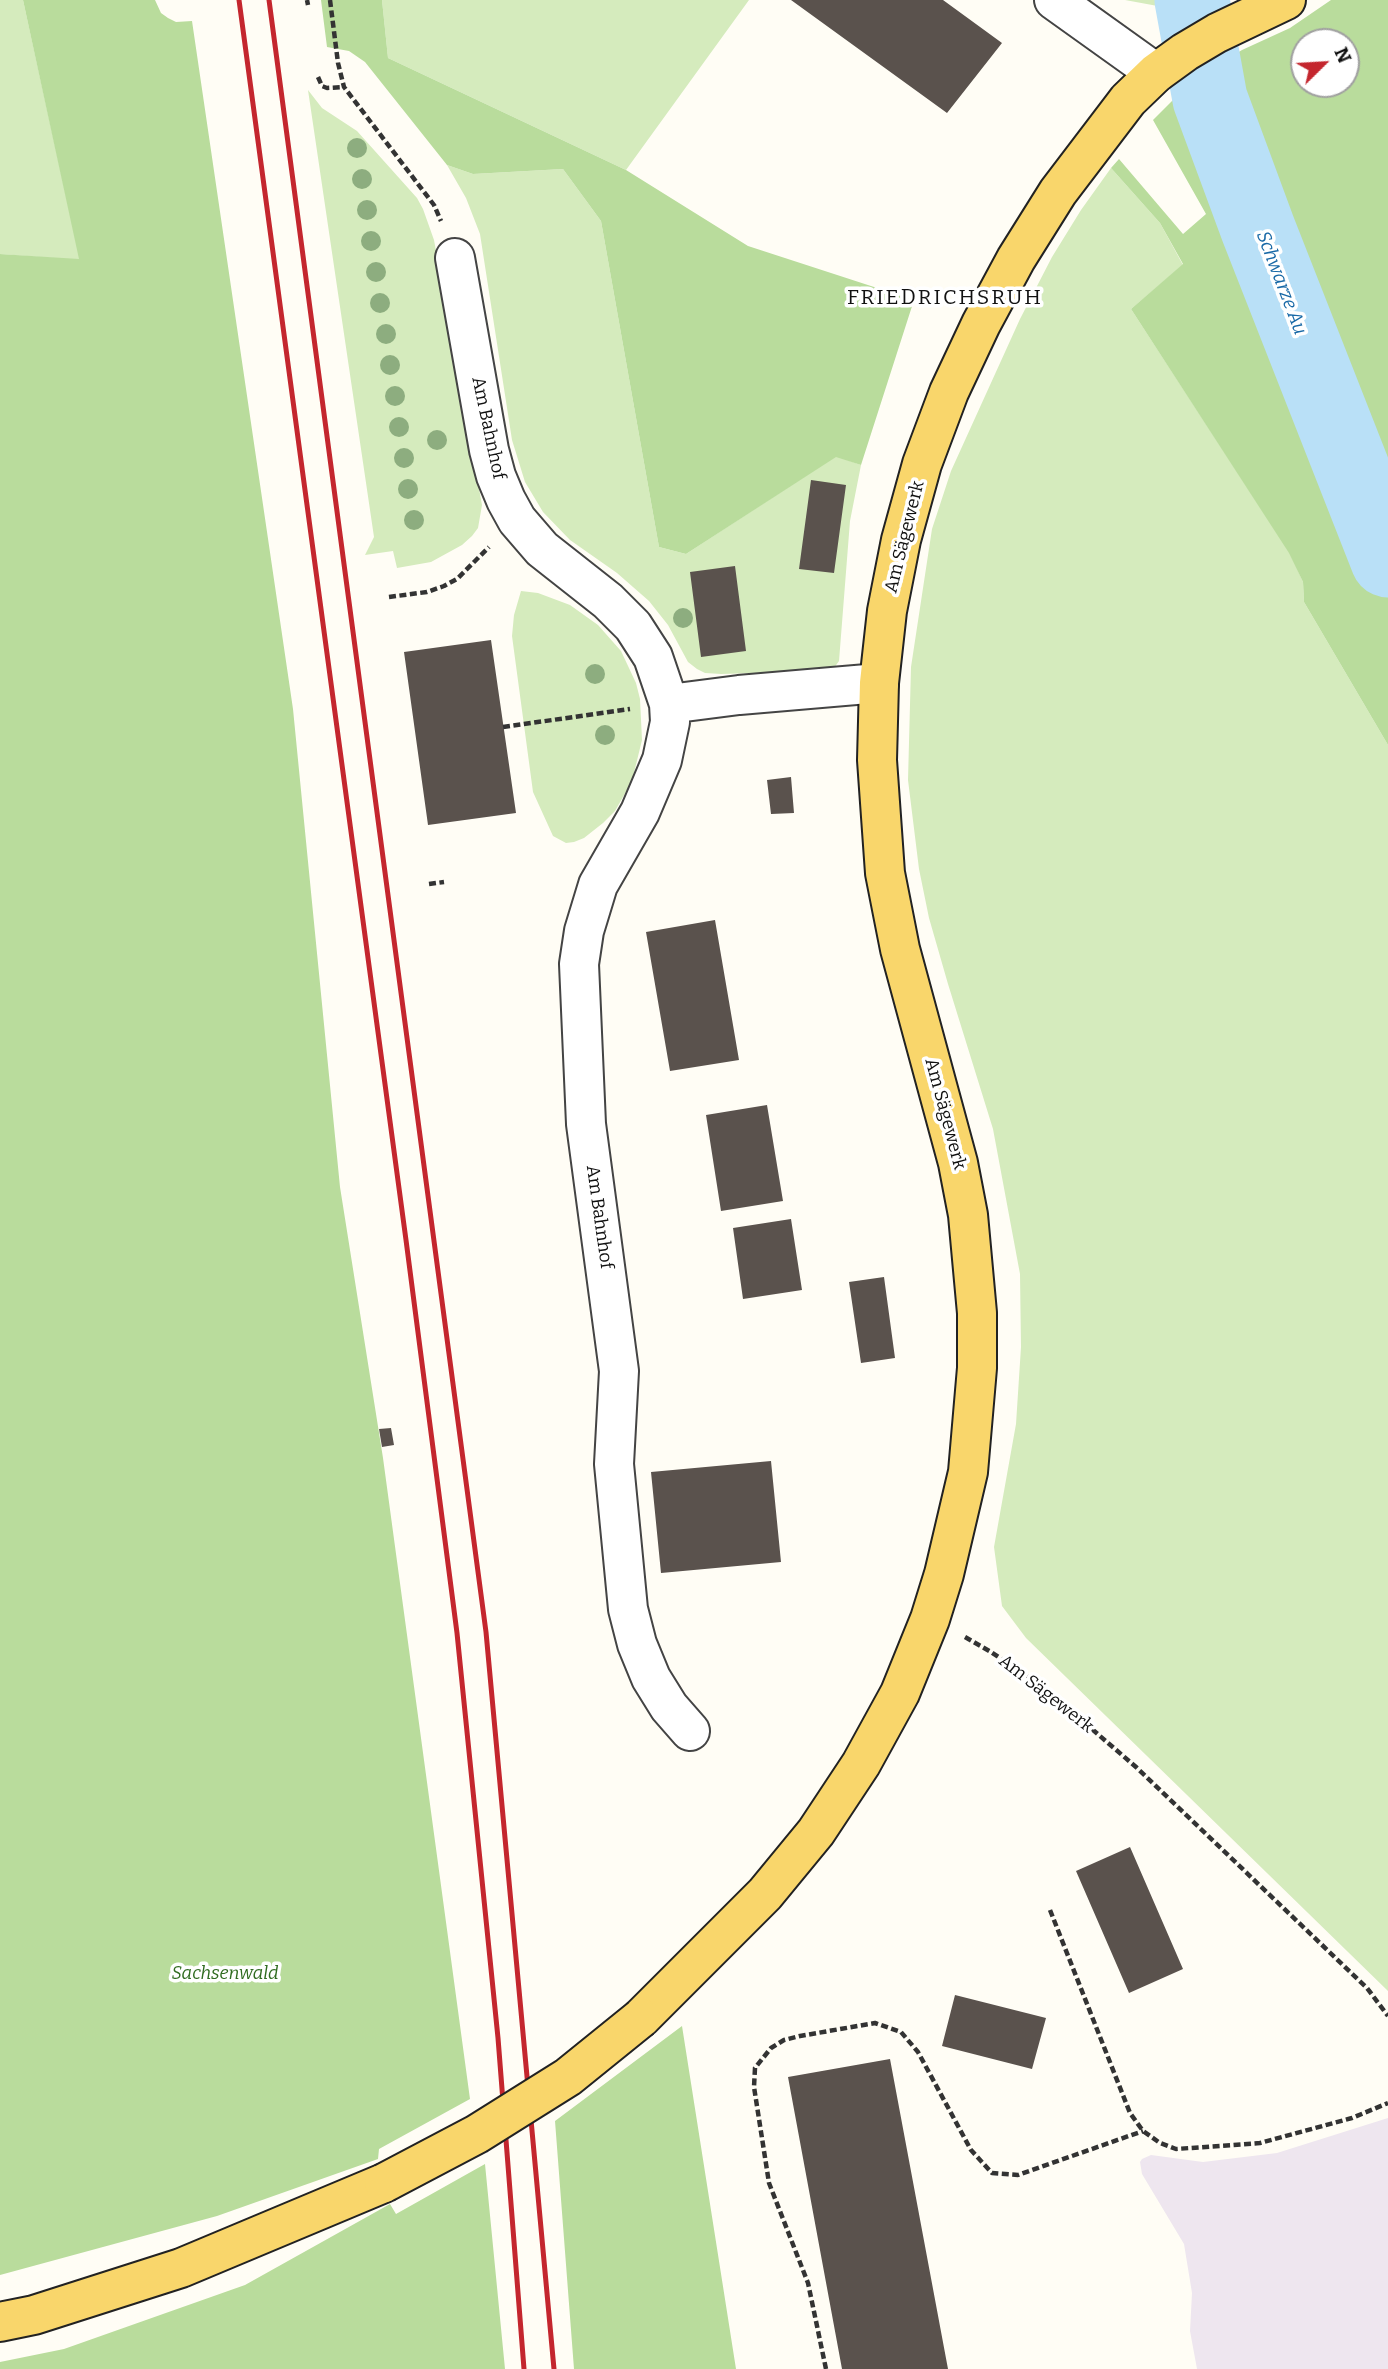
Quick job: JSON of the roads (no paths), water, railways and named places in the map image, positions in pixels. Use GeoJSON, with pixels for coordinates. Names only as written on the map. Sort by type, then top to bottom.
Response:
{"type":"FeatureCollection","features":[{"type":"Feature","properties":{"kind":"main road","name":"Am Sägewerk"},"geometry":{"type":"LineString","coordinates":[[0,2322],[34,2315],[181,2268],[384,2183],[477,2134],[568,2077],[641,2018],[765,1894],[816,1832],[861,1764],[893,1705],[930,1619],[944,1574],[968,1472],[974,1414],[977,1313],[968,1215],[958,1163],[900,948],[886,873],[877,760],[879,683],[887,611],[901,540],[922,464],[949,391],[1016,259],[1058,192],[1128,100],[1156,73],[1201,42],[1286,0]]}},
{"type":"Feature","properties":{"kind":"street"},"geometry":{"type":"LineString","coordinates":[[1054,0],[1156,73]]}},
{"type":"Feature","properties":{"kind":"street","name":"Am Bahnhof"},"geometry":{"type":"LineString","coordinates":[[455,258],[489,450],[506,500],[517,520],[542,549],[608,601],[634,626],[653,657],[652,706],[670,722],[662,760],[640,812],[609,864],[594,896],[584,931],[579,975],[586,1124],[619,1371],[614,1464],[628,1609],[637,1644],[651,1678],[669,1707],[690,1731]]}},
{"type":"Feature","properties":{"kind":"street"},"geometry":{"type":"LineString","coordinates":[[652,706],[739,695],[879,683]]}},
{"type":"Feature","properties":{"kind":"waterway","name":"Schwarze Au"},"geometry":{"type":"LineString","coordinates":[[1192,0],[1210,99],[1388,560]]}},
{"type":"Feature","properties":{"kind":"railway"},"geometry":{"type":"LineString","coordinates":[[239,0],[457,1633],[498,2038],[524,2369]]}},
{"type":"Feature","properties":{"kind":"railway"},"geometry":{"type":"LineString","coordinates":[[269,0],[486,1632],[554,2369]]}},
{"type":"Feature","properties":{"kind":"district","name":"FRIEDRICHSRUH"},"geometry":{"type":"Point","coordinates":[945,298]}},
{"type":"Feature","properties":{"kind":"park label","name":"Sachsenwald"},"geometry":{"type":"Point","coordinates":[225,1974]}}]}
